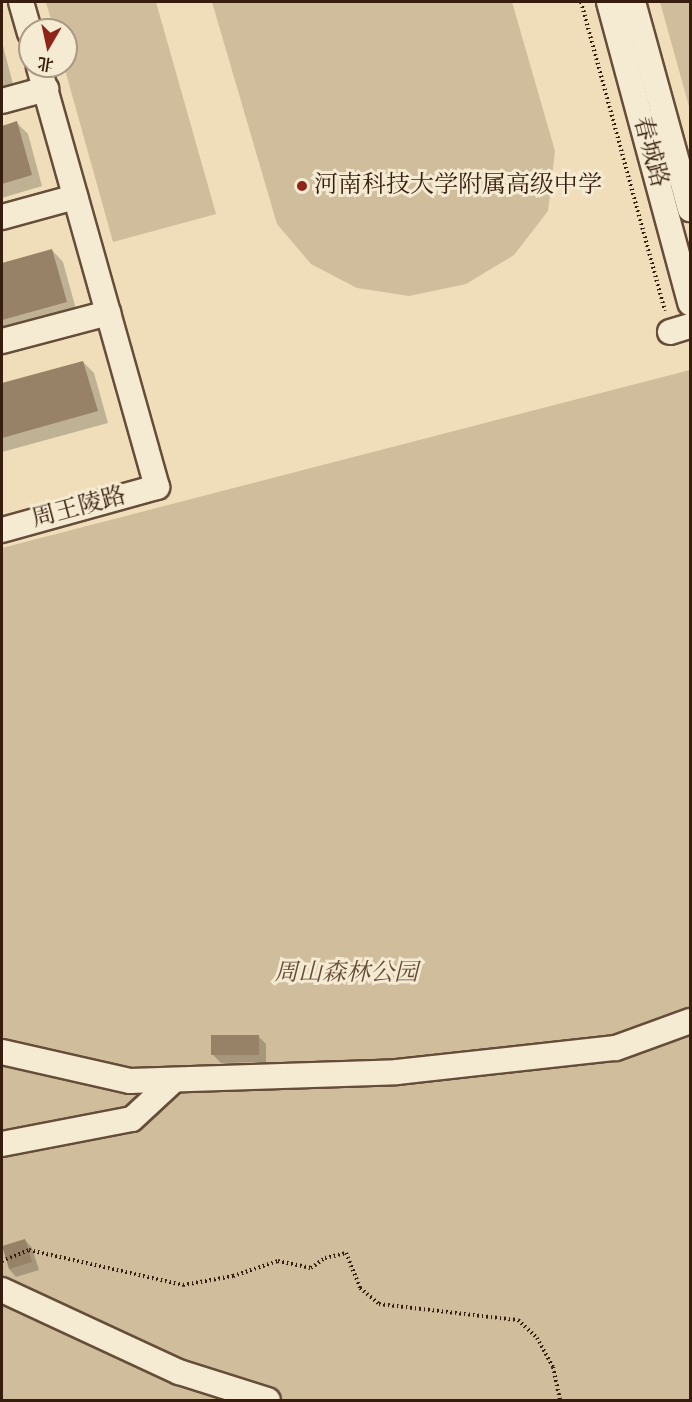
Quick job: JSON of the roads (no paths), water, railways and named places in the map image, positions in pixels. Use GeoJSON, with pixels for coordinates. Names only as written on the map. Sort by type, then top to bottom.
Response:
{"type":"FeatureCollection","features":[{"type":"Feature","properties":{"kind":"street"},"geometry":{"type":"LineString","coordinates":[[21,2],[26,18]]}},
{"type":"Feature","properties":{"kind":"street","name":"春城路"},"geometry":{"type":"LineString","coordinates":[[609,2],[690,303]]}},
{"type":"Feature","properties":{"kind":"street","name":"春城路"},"geometry":{"type":"LineString","coordinates":[[633,2],[690,209]]}},
{"type":"Feature","properties":{"kind":"street"},"geometry":{"type":"LineString","coordinates":[[43,78],[154,480]]}},
{"type":"Feature","properties":{"kind":"street"},"geometry":{"type":"LineString","coordinates":[[2,101],[46,89]]}},
{"type":"Feature","properties":{"kind":"street"},"geometry":{"type":"LineString","coordinates":[[2,217],[75,197]]}},
{"type":"Feature","properties":{"kind":"street"},"geometry":{"type":"LineString","coordinates":[[2,341],[108,313]]}},
{"type":"Feature","properties":{"kind":"street","name":"周王陵路"},"geometry":{"type":"LineString","coordinates":[[2,515],[154,480]]}},
{"type":"Feature","properties":{"kind":"street","name":"周王陵路"},"geometry":{"type":"LineString","coordinates":[[2,530],[154,480]]}},
{"type":"Feature","properties":{"kind":"street"},"geometry":{"type":"LineString","coordinates":[[2,1052],[130,1081],[397,1072],[616,1048],[690,1021]]}},
{"type":"Feature","properties":{"kind":"street"},"geometry":{"type":"LineString","coordinates":[[2,1144],[132,1119],[173,1081]]}},
{"type":"Feature","properties":{"kind":"street"},"geometry":{"type":"LineString","coordinates":[[2,1290],[179,1372],[268,1401]]}},
{"type":"Feature","properties":{"kind":"place","name":"河南科技大学附属高级中学"},"geometry":{"type":"Point","coordinates":[302,186]}},
{"type":"Feature","properties":{"kind":"park label","name":"周山森林公园"},"geometry":{"type":"Point","coordinates":[346,974]}}]}
